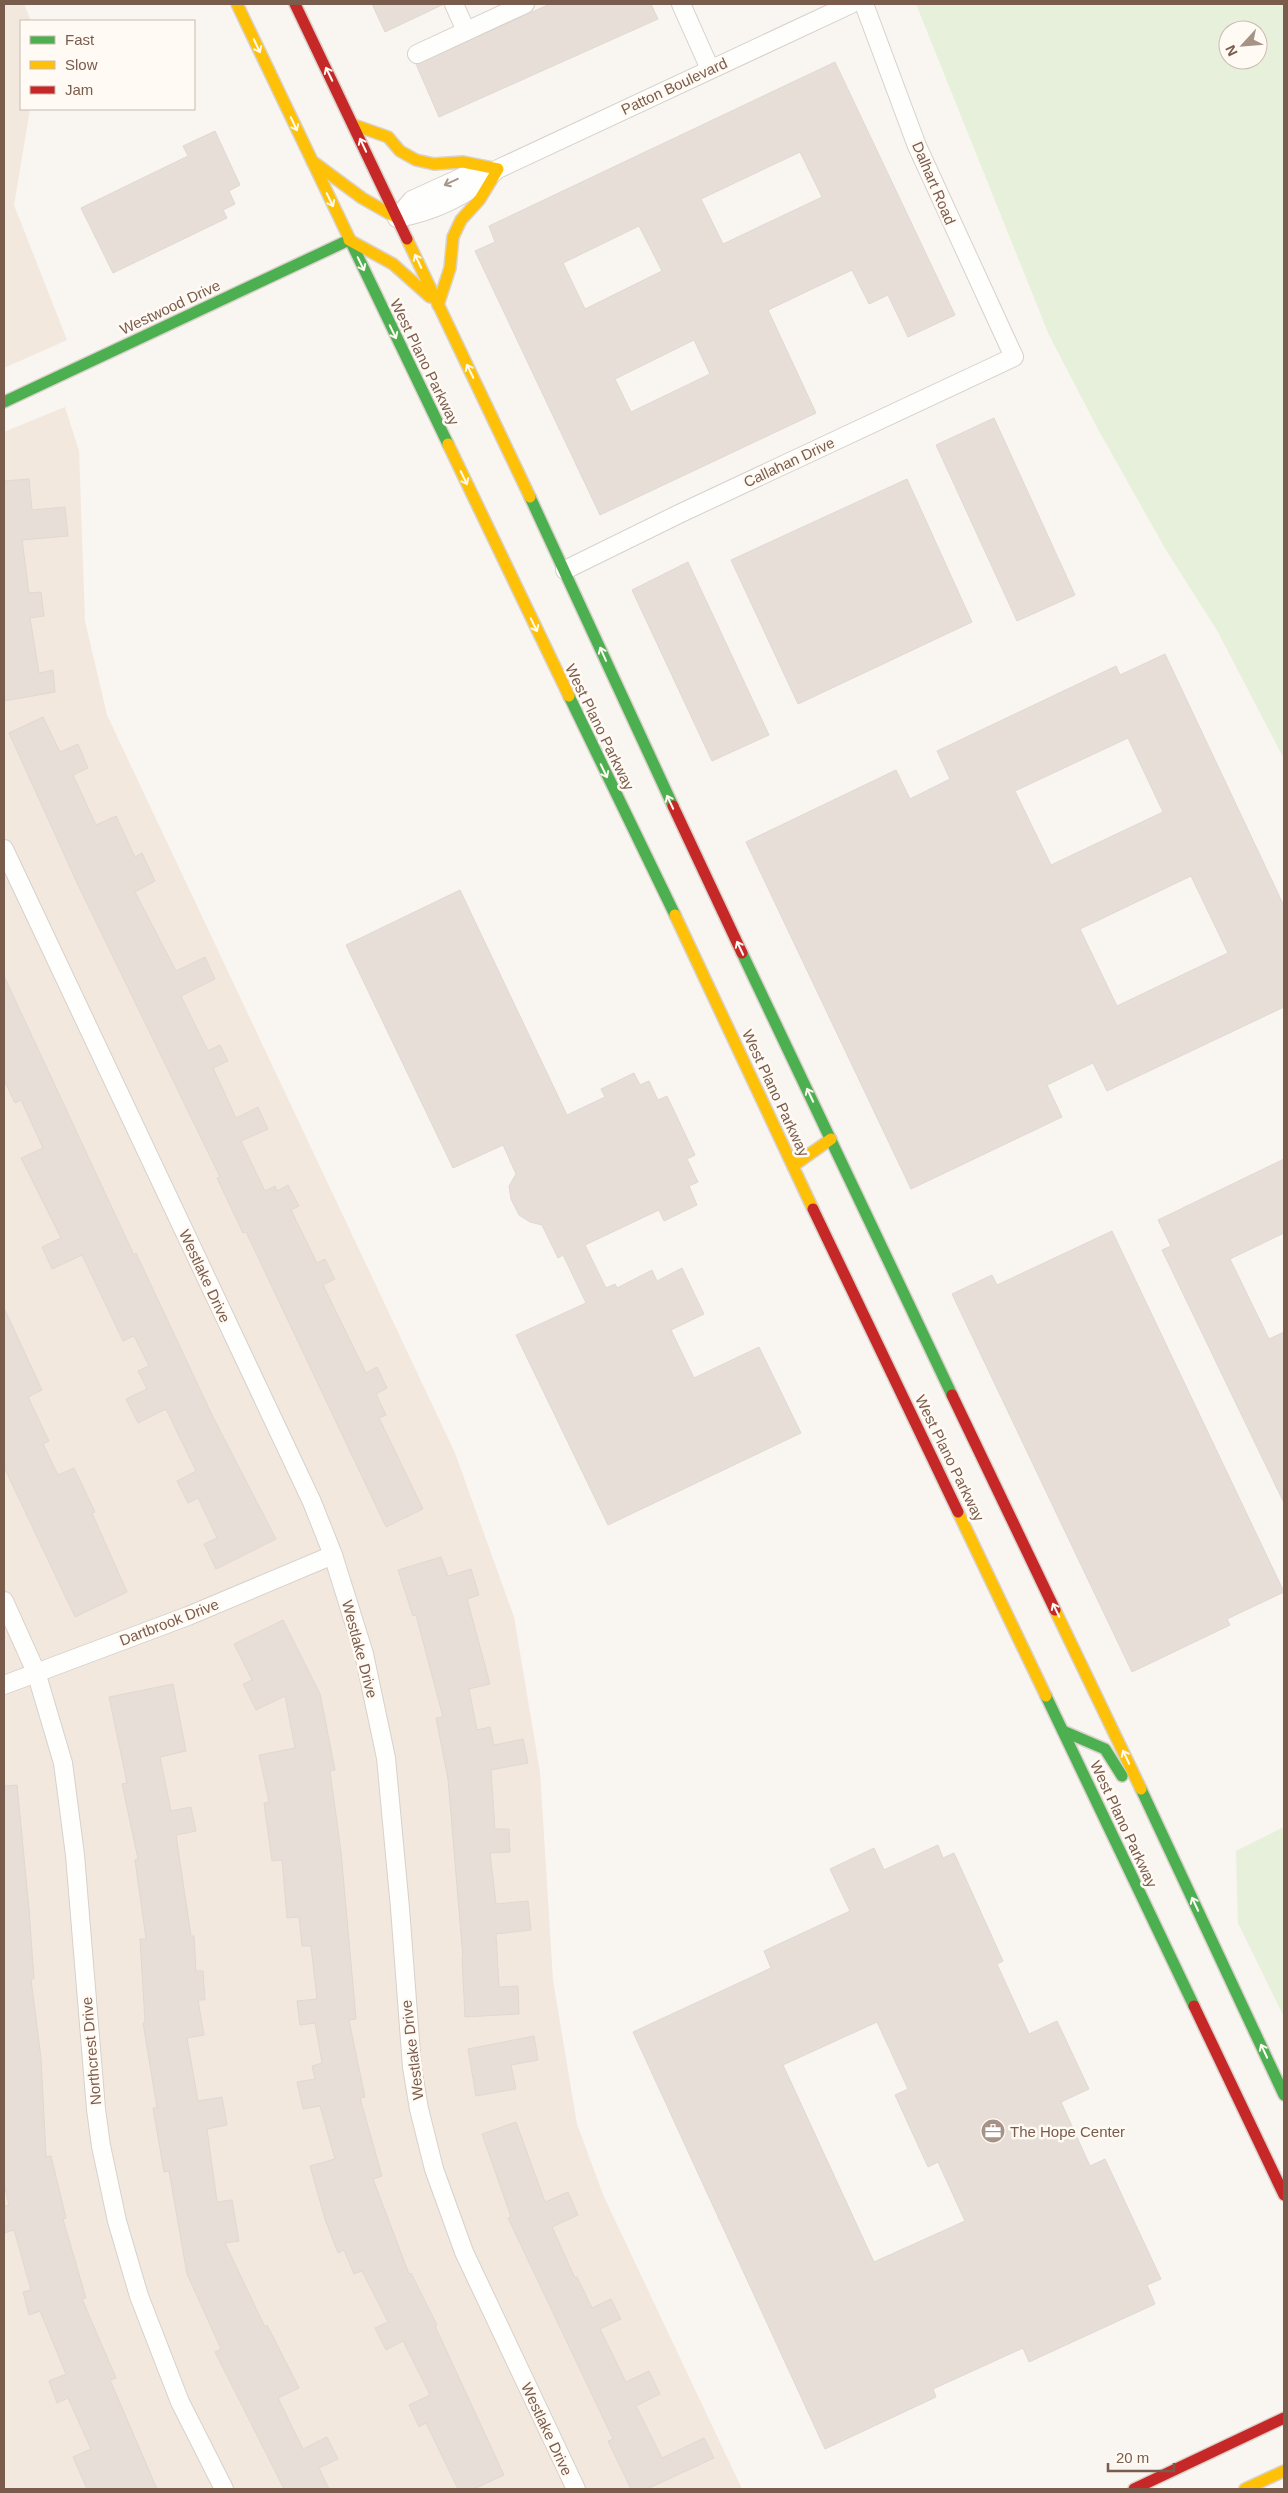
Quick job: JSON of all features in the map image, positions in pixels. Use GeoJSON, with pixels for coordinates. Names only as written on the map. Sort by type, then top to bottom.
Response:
{"type":"FeatureCollection","features":[{"type":"Feature","properties":{"kind":"main road","name":"West Plano Parkway"},"geometry":{"type":"LineString","coordinates":[[237,4],[739,1048],[793,1166],[1284,2195]]}},
{"type":"Feature","properties":{"kind":"main road","name":"West Plano Parkway"},"geometry":{"type":"LineString","coordinates":[[296,4],[372,165],[394,225],[438,305],[565,570],[672,805],[1180,1872],[1284,2095]]}},
{"type":"Feature","properties":{"kind":"main road"},"geometry":{"type":"LineString","coordinates":[[354,125],[388,137],[400,151],[416,160],[434,164],[463,162],[498,169],[480,199],[461,220],[453,237],[450,268],[438,305],[382,251],[349,240],[354,223]]}},
{"type":"Feature","properties":{"kind":"main road"},"geometry":{"type":"LineString","coordinates":[[311,160],[364,194],[394,225]]}},
{"type":"Feature","properties":{"kind":"main road"},"geometry":{"type":"LineString","coordinates":[[364,194],[372,165]]}},
{"type":"Feature","properties":{"kind":"main road","name":"Westwood Drive"},"geometry":{"type":"LineString","coordinates":[[4,402],[349,240]]}},
{"type":"Feature","properties":{"kind":"main road"},"geometry":{"type":"LineString","coordinates":[[372,288],[382,251]]}},
{"type":"Feature","properties":{"kind":"main road"},"geometry":{"type":"LineString","coordinates":[[793,1166],[831,1139]]}},
{"type":"Feature","properties":{"kind":"main road"},"geometry":{"type":"LineString","coordinates":[[1063,1730],[1105,1749],[1180,1872]]}},
{"type":"Feature","properties":{"kind":"main road"},"geometry":{"type":"LineString","coordinates":[[1134,2489],[1284,2418]]}},
{"type":"Feature","properties":{"kind":"main road"},"geometry":{"type":"LineString","coordinates":[[1245,2489],[1284,2470]]}},
{"type":"Feature","properties":{"kind":"street"},"geometry":{"type":"LineString","coordinates":[[454,4],[466,31]]}},
{"type":"Feature","properties":{"kind":"street"},"geometry":{"type":"LineString","coordinates":[[417,54],[525,4]]}},
{"type":"Feature","properties":{"kind":"street"},"geometry":{"type":"LineString","coordinates":[[681,4],[710,69]]}},
{"type":"Feature","properties":{"kind":"street","name":"Patton Boulevard"},"geometry":{"type":"LineString","coordinates":[[394,225],[475,188],[498,169],[851,4]]}},
{"type":"Feature","properties":{"kind":"street","name":"Dalhart Road"},"geometry":{"type":"LineString","coordinates":[[864,4],[917,146],[1014,357]]}},
{"type":"Feature","properties":{"kind":"street","name":"Callahan Drive"},"geometry":{"type":"LineString","coordinates":[[565,570],[690,509],[1014,357]]}},
{"type":"Feature","properties":{"kind":"street","name":"Westlake Drive"},"geometry":{"type":"LineString","coordinates":[[4,849],[308,1493],[333,1555],[364,1654],[386,1758],[412,2067],[419,2109],[434,2170],[464,2252],[576,2489]]}},
{"type":"Feature","properties":{"kind":"street","name":"Dartbrook Drive"},"geometry":{"type":"LineString","coordinates":[[4,1685],[188,1616],[333,1555]]}},
{"type":"Feature","properties":{"kind":"street","name":"Northcrest Drive"},"geometry":{"type":"LineString","coordinates":[[4,1601],[36,1672],[63,1764],[75,1856],[96,2109],[101,2146],[117,2221],[139,2296],[180,2402],[224,2489]]}},
{"type":"Feature","properties":{"kind":"shaded area"},"geometry":{"type":"Polygon","coordinates":[[[4,4],[24,4],[31,20],[20,20],[20,110],[30,110],[14,205],[67,340],[4,368],[4,4]]]}},
{"type":"Feature","properties":{"kind":"shaded area"},"geometry":{"type":"Polygon","coordinates":[[[65,407],[79,451],[85,621],[107,715],[455,1453],[514,1617],[540,1772],[553,1980],[577,2124],[604,2197],[742,2489],[4,2489],[4,432],[65,407]]]}},
{"type":"Feature","properties":{"kind":"green space"},"geometry":{"type":"Polygon","coordinates":[[[916,4],[1284,4],[1284,759],[1218,632],[1166,550],[1099,431],[1049,335],[916,4]]]}},
{"type":"Feature","properties":{"kind":"green space"},"geometry":{"type":"Polygon","coordinates":[[[1284,1827],[1284,2017],[1238,1923],[1236,1851],[1284,1827]]]}},
{"type":"Feature","properties":{"kind":"building"},"geometry":{"type":"Polygon","coordinates":[[[372,4],[444,4],[385,32],[372,4]]]}},
{"type":"Feature","properties":{"kind":"building"},"geometry":{"type":"Polygon","coordinates":[[[550,4],[651,4],[658,19],[439,117],[416,64],[550,4]]]}},
{"type":"Feature","properties":{"kind":"building"},"geometry":{"type":"Polygon","coordinates":[[[835,62],[955,315],[908,337],[888,295],[869,304],[852,270],[768,310],[816,413],[600,515],[475,251],[495,242],[489,226],[835,62]],[[800,152],[701,199],[723,244],[822,197],[800,152]],[[639,226],[563,263],[585,309],[662,271],[639,226]],[[694,340],[615,379],[631,412],[710,374],[694,340]]]}},
{"type":"Feature","properties":{"kind":"building"},"geometry":{"type":"Polygon","coordinates":[[[215,131],[240,185],[229,191],[235,204],[223,210],[227,218],[113,273],[81,208],[188,156],[183,146],[215,131]]]}},
{"type":"Feature","properties":{"kind":"building"},"geometry":{"type":"Polygon","coordinates":[[[994,418],[1075,595],[1017,621],[936,445],[994,418]]]}},
{"type":"Feature","properties":{"kind":"building"},"geometry":{"type":"Polygon","coordinates":[[[29,479],[32,510],[65,507],[68,536],[22,540],[29,593],[41,592],[44,616],[30,618],[39,673],[53,670],[55,692],[4,701],[4,481],[29,479]]]}},
{"type":"Feature","properties":{"kind":"building"},"geometry":{"type":"Polygon","coordinates":[[[907,479],[972,622],[798,704],[731,560],[907,479]]]}},
{"type":"Feature","properties":{"kind":"building"},"geometry":{"type":"Polygon","coordinates":[[[688,562],[769,735],[712,761],[632,590],[688,562]]]}},
{"type":"Feature","properties":{"kind":"building"},"geometry":{"type":"Polygon","coordinates":[[[1165,654],[1284,906],[1284,1007],[1107,1091],[1093,1063],[1047,1085],[1062,1117],[911,1189],[746,842],[896,770],[910,799],[950,779],[937,751],[1116,666],[1120,675],[1165,654]],[[1128,738],[1015,791],[1051,865],[1163,812],[1128,738]],[[1191,876],[1080,929],[1117,1006],[1228,953],[1191,876]]]}},
{"type":"Feature","properties":{"kind":"building"},"geometry":{"type":"Polygon","coordinates":[[[43,717],[60,752],[78,744],[88,768],[73,775],[96,825],[116,816],[135,857],[142,853],[155,881],[135,892],[176,971],[205,957],[215,979],[181,996],[208,1051],[220,1045],[228,1061],[213,1068],[236,1118],[258,1107],[268,1129],[241,1141],[265,1191],[275,1186],[277,1191],[288,1185],[299,1206],[291,1210],[317,1263],[325,1259],[335,1279],[323,1285],[366,1373],[377,1367],[387,1388],[376,1394],[386,1415],[379,1418],[423,1509],[386,1527],[246,1232],[243,1233],[217,1178],[220,1177],[78,885],[9,733],[43,717]]]}},
{"type":"Feature","properties":{"kind":"building"},"geometry":{"type":"Polygon","coordinates":[[[460,890],[567,1115],[605,1097],[601,1089],[634,1073],[640,1085],[649,1081],[658,1100],[667,1096],[695,1155],[687,1159],[698,1182],[689,1186],[697,1205],[664,1221],[659,1210],[585,1245],[606,1288],[615,1284],[617,1288],[652,1270],[657,1281],[682,1268],[704,1314],[671,1330],[694,1378],[759,1347],[801,1433],[608,1525],[516,1335],[586,1303],[563,1255],[558,1258],[542,1225],[530,1222],[519,1215],[511,1199],[509,1186],[516,1174],[503,1145],[453,1168],[346,945],[460,890]]]}},
{"type":"Feature","properties":{"kind":"building"},"geometry":{"type":"Polygon","coordinates":[[[4,976],[134,1255],[136,1253],[213,1417],[276,1539],[216,1569],[204,1544],[217,1538],[198,1498],[188,1503],[177,1481],[196,1471],[166,1409],[138,1423],[126,1399],[147,1389],[138,1371],[149,1366],[134,1336],[123,1341],[82,1255],[52,1269],[42,1247],[61,1238],[21,1158],[43,1148],[21,1100],[15,1103],[4,1080],[4,976]]]}},
{"type":"Feature","properties":{"kind":"building"},"geometry":{"type":"Polygon","coordinates":[[[1284,1159],[1284,1233],[1230,1259],[1269,1339],[1284,1332],[1284,1503],[1162,1250],[1171,1246],[1158,1220],[1284,1159]]]}},
{"type":"Feature","properties":{"kind":"building"},"geometry":{"type":"Polygon","coordinates":[[[1112,1231],[1284,1592],[1227,1619],[1230,1625],[1132,1672],[952,1294],[992,1275],[997,1285],[1112,1231]]]}},
{"type":"Feature","properties":{"kind":"building"},"geometry":{"type":"Polygon","coordinates":[[[4,1308],[42,1390],[28,1397],[49,1441],[43,1444],[58,1475],[74,1468],[95,1512],[92,1513],[127,1592],[75,1617],[4,1467],[4,1308]]]}},
{"type":"Feature","properties":{"kind":"building"},"geometry":{"type":"Polygon","coordinates":[[[441,1557],[448,1576],[471,1569],[479,1595],[467,1599],[490,1684],[469,1689],[477,1730],[490,1727],[494,1745],[523,1739],[528,1763],[491,1770],[495,1829],[509,1829],[510,1852],[490,1853],[496,1904],[528,1901],[531,1930],[496,1934],[499,1987],[518,1986],[519,2014],[465,2017],[463,1958],[448,1779],[436,1718],[443,1717],[416,1615],[413,1616],[398,1570],[441,1557]]]}},
{"type":"Feature","properties":{"kind":"building"},"geometry":{"type":"Polygon","coordinates":[[[283,1620],[320,1694],[335,1770],[330,1771],[341,1852],[356,2019],[349,2020],[365,2097],[360,2098],[382,2176],[373,2179],[409,2274],[411,2273],[437,2325],[435,2326],[504,2475],[474,2489],[458,2489],[426,2423],[419,2427],[409,2405],[430,2395],[403,2341],[386,2350],[375,2328],[388,2322],[362,2271],[354,2274],[344,2250],[338,2253],[325,2219],[310,2166],[335,2159],[320,2106],[303,2109],[297,2082],[315,2079],[312,2066],[322,2063],[315,2023],[300,2025],[297,2001],[317,1999],[311,1946],[302,1946],[299,1917],[287,1918],[282,1860],[272,1861],[264,1803],[269,1802],[259,1755],[295,1748],[285,1696],[256,1710],[243,1684],[252,1680],[234,1644],[283,1620]]]}},
{"type":"Feature","properties":{"kind":"building"},"geometry":{"type":"Polygon","coordinates":[[[173,1684],[186,1751],[160,1757],[171,1811],[191,1807],[196,1831],[176,1835],[191,1936],[194,1936],[196,1971],[203,1971],[205,2000],[198,2000],[204,2035],[187,2038],[198,2101],[222,2097],[227,2125],[207,2129],[217,2202],[232,2200],[239,2241],[225,2243],[265,2327],[267,2325],[299,2388],[278,2398],[303,2449],[327,2437],[338,2459],[319,2468],[329,2489],[284,2489],[215,2352],[221,2349],[187,2274],[169,2171],[164,2172],[153,2108],[157,2108],[143,2023],[145,2022],[140,1939],[146,1939],[135,1860],[138,1859],[122,1784],[127,1783],[109,1697],[173,1684]]]}},
{"type":"Feature","properties":{"kind":"building"},"geometry":{"type":"Polygon","coordinates":[[[17,1785],[29,1909],[34,1979],[31,1979],[41,2058],[46,2157],[51,2156],[66,2218],[63,2219],[86,2298],[82,2299],[116,2378],[110,2380],[157,2489],[87,2489],[73,2457],[91,2449],[68,2398],[57,2403],[49,2381],[66,2374],[40,2311],[29,2315],[23,2292],[31,2290],[14,2230],[4,2233],[4,2206],[9,2205],[4,2184],[4,1786],[17,1785]]]}},
{"type":"Feature","properties":{"kind":"building","name":"The Hope Center"},"geometry":{"type":"Polygon","coordinates":[[[938,1845],[943,1858],[954,1853],[1003,1961],[997,1964],[1029,2034],[1057,2021],[1089,2089],[1061,2102],[1090,2166],[1105,2159],[1161,2279],[1147,2285],[1155,2304],[1029,2362],[1023,2348],[933,2389],[936,2397],[825,2449],[633,2032],[771,1968],[764,1951],[850,1911],[830,1869],[874,1848],[884,1870],[938,1845]],[[877,2022],[783,2065],[874,2262],[965,2221],[938,2162],[928,2167],[895,2095],[908,2089],[877,2022]]]}},
{"type":"Feature","properties":{"kind":"building"},"geometry":{"type":"Polygon","coordinates":[[[534,2036],[538,2060],[511,2065],[516,2089],[476,2096],[468,2049],[534,2036]]]}},
{"type":"Feature","properties":{"kind":"building"},"geometry":{"type":"Polygon","coordinates":[[[516,2122],[545,2202],[568,2192],[578,2215],[552,2227],[575,2278],[577,2277],[592,2308],[611,2299],[621,2319],[600,2329],[626,2382],[649,2371],[660,2394],[636,2406],[662,2458],[704,2438],[714,2458],[647,2489],[631,2489],[608,2441],[613,2439],[508,2218],[511,2217],[482,2134],[516,2122]]]}},
{"type":"Feature","properties":{"kind":"traffic: fast"},"geometry":{"type":"LineString","coordinates":[[4,402],[349,240]]}},
{"type":"Feature","properties":{"kind":"traffic: fast"},"geometry":{"type":"LineString","coordinates":[[350,240],[448,444]]}},
{"type":"Feature","properties":{"kind":"traffic: fast"},"geometry":{"type":"LineString","coordinates":[[530,497],[673,806]]}},
{"type":"Feature","properties":{"kind":"traffic: fast"},"geometry":{"type":"LineString","coordinates":[[569,696],[675,915]]}},
{"type":"Feature","properties":{"kind":"traffic: fast"},"geometry":{"type":"LineString","coordinates":[[742,953],[952,1395]]}},
{"type":"Feature","properties":{"kind":"traffic: fast"},"geometry":{"type":"LineString","coordinates":[[1046,1696],[1194,2006]]}},
{"type":"Feature","properties":{"kind":"traffic: fast"},"geometry":{"type":"LineString","coordinates":[[1063,1731],[1105,1749],[1122,1776]]}},
{"type":"Feature","properties":{"kind":"traffic: fast"},"geometry":{"type":"LineString","coordinates":[[1141,1789],[1284,2095]]}},
{"type":"Feature","properties":{"kind":"traffic: slow"},"geometry":{"type":"LineString","coordinates":[[237,4],[350,240]]}},
{"type":"Feature","properties":{"kind":"traffic: slow"},"geometry":{"type":"LineString","coordinates":[[354,125],[388,137],[400,151],[416,160],[434,164],[463,162],[498,169],[480,199],[461,220],[453,237],[450,268],[438,305]]}},
{"type":"Feature","properties":{"kind":"traffic: slow"},"geometry":{"type":"LineString","coordinates":[[312,161],[362,198],[397,218]]}},
{"type":"Feature","properties":{"kind":"traffic: slow"},"geometry":{"type":"LineString","coordinates":[[407,239],[530,497]]}},
{"type":"Feature","properties":{"kind":"traffic: slow"},"geometry":{"type":"LineString","coordinates":[[349,240],[393,264],[430,297]]}},
{"type":"Feature","properties":{"kind":"traffic: slow"},"geometry":{"type":"LineString","coordinates":[[448,444],[569,696]]}},
{"type":"Feature","properties":{"kind":"traffic: slow"},"geometry":{"type":"LineString","coordinates":[[675,915],[813,1209]]}},
{"type":"Feature","properties":{"kind":"traffic: slow"},"geometry":{"type":"LineString","coordinates":[[793,1166],[831,1139]]}},
{"type":"Feature","properties":{"kind":"traffic: slow"},"geometry":{"type":"LineString","coordinates":[[958,1512],[1046,1696]]}},
{"type":"Feature","properties":{"kind":"traffic: slow"},"geometry":{"type":"LineString","coordinates":[[1055,1610],[1141,1789]]}},
{"type":"Feature","properties":{"kind":"traffic: slow"},"geometry":{"type":"LineString","coordinates":[[1245,2489],[1284,2471]]}},
{"type":"Feature","properties":{"kind":"traffic: jam"},"geometry":{"type":"LineString","coordinates":[[295,4],[407,239]]}},
{"type":"Feature","properties":{"kind":"traffic: jam"},"geometry":{"type":"LineString","coordinates":[[673,806],[742,953]]}},
{"type":"Feature","properties":{"kind":"traffic: jam"},"geometry":{"type":"LineString","coordinates":[[813,1209],[958,1512]]}},
{"type":"Feature","properties":{"kind":"traffic: jam"},"geometry":{"type":"LineString","coordinates":[[952,1395],[1055,1610]]}},
{"type":"Feature","properties":{"kind":"traffic: jam"},"geometry":{"type":"LineString","coordinates":[[1194,2006],[1284,2195]]}},
{"type":"Feature","properties":{"kind":"traffic: jam"},"geometry":{"type":"LineString","coordinates":[[1134,2489],[1284,2418]]}},
{"type":"Feature","properties":{"kind":"place","name":"The Hope Center"},"geometry":{"type":"Point","coordinates":[993,2131]}}]}
